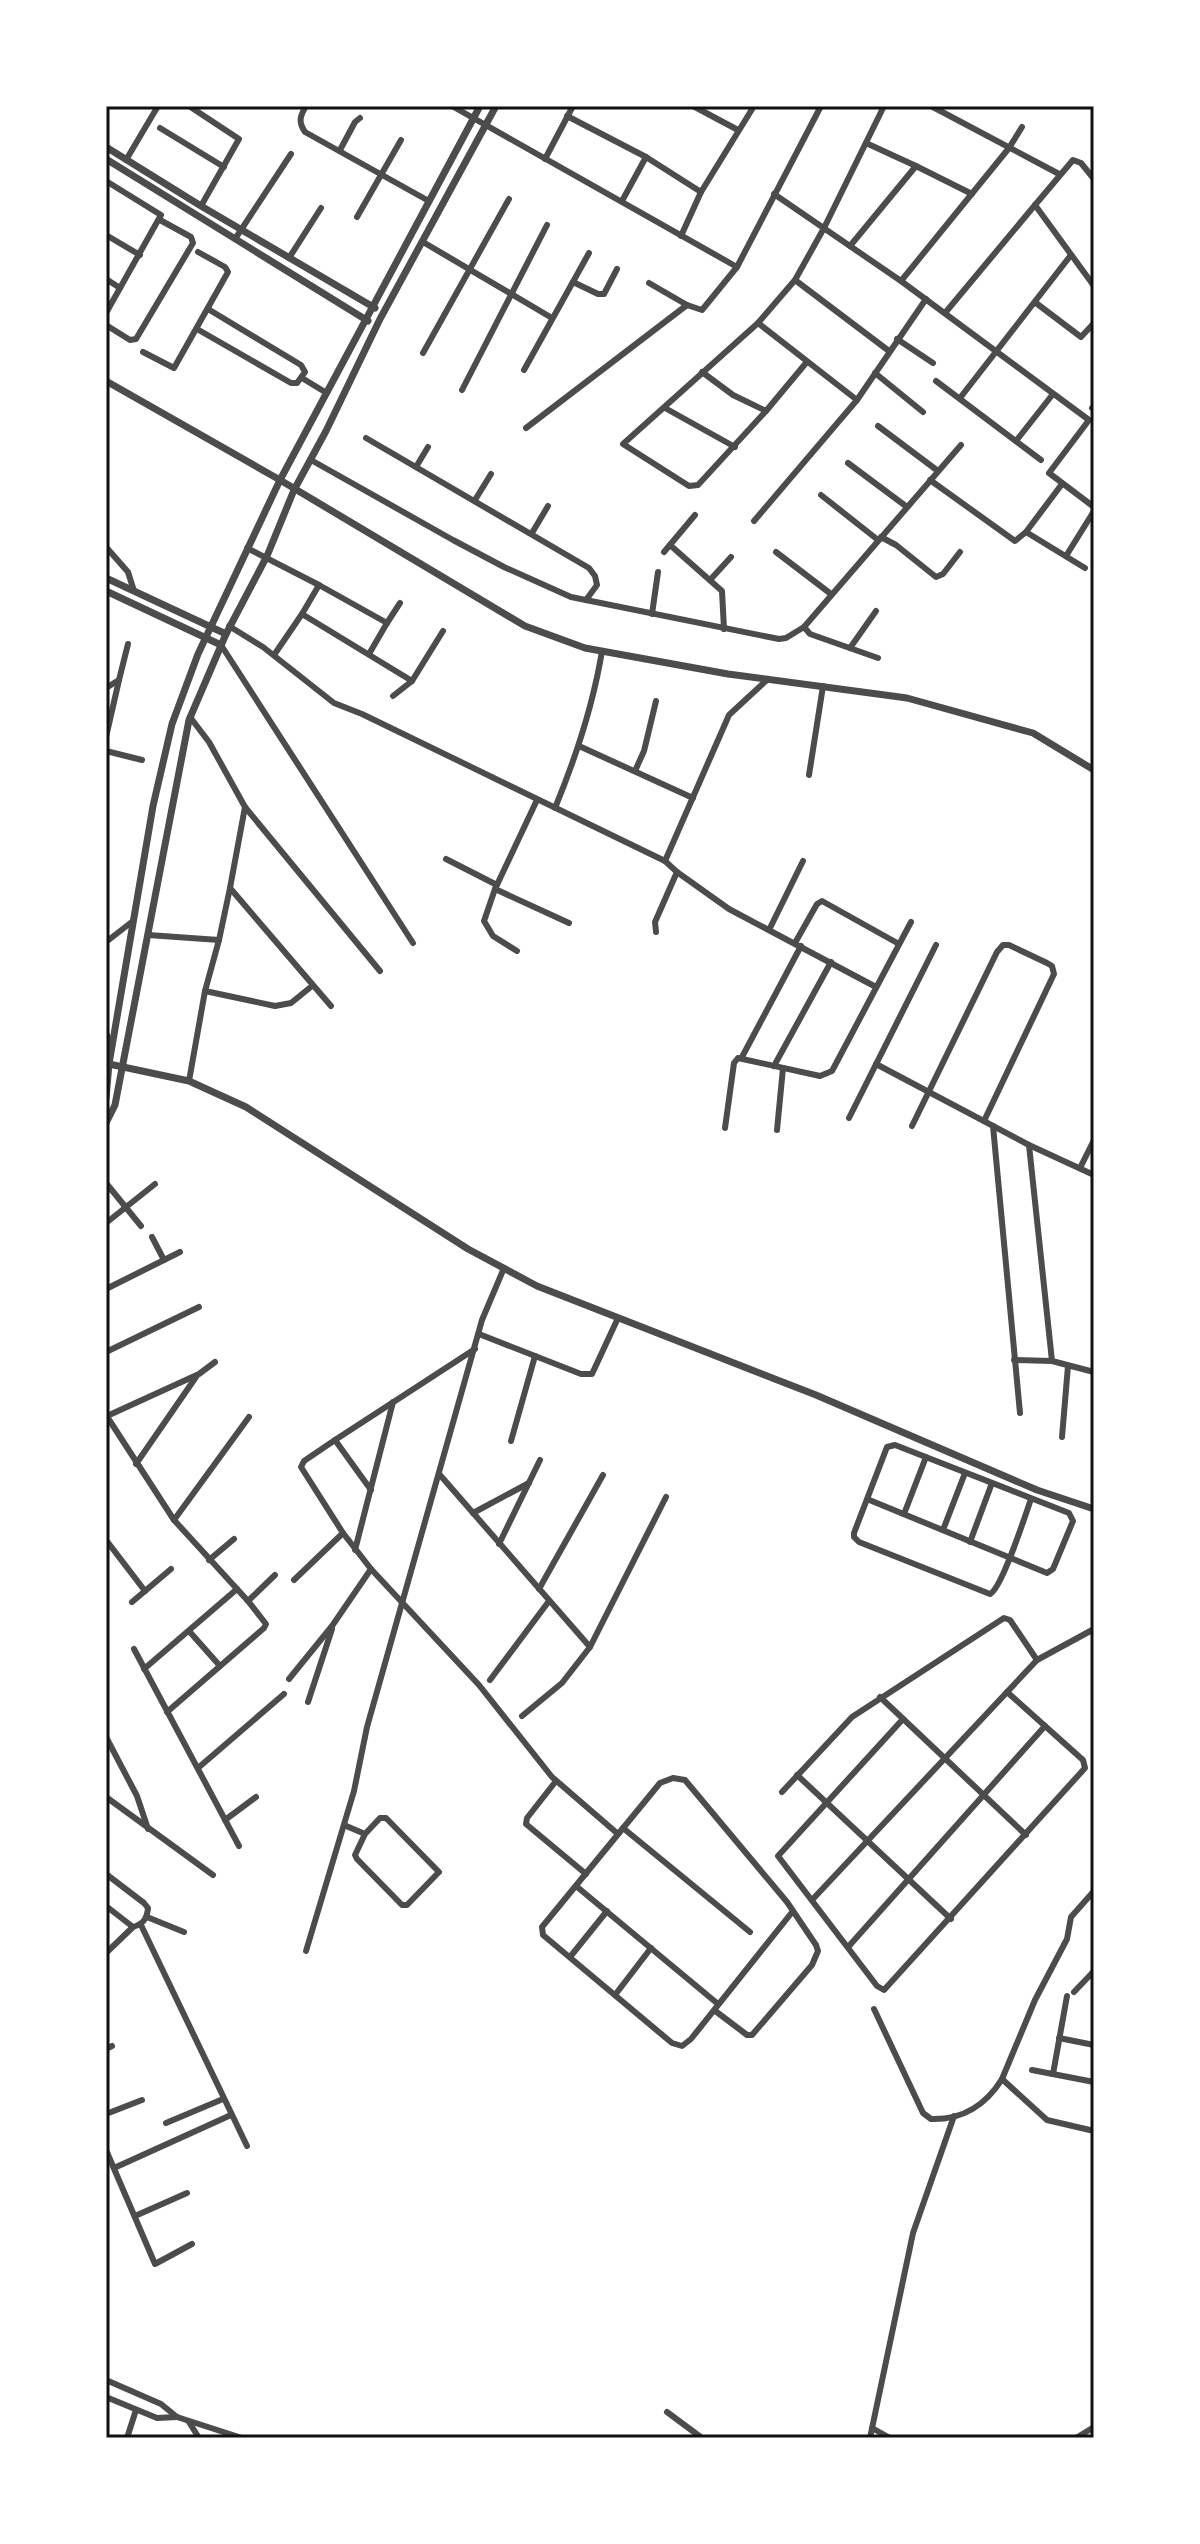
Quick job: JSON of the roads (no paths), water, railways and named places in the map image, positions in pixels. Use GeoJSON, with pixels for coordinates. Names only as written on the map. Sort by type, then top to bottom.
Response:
{"type":"FeatureCollection","features":[{"type":"Feature","properties":{"kind":"street"},"geometry":{"type":"LineString","coordinates":[[126,160],[158,106]]}},
{"type":"Feature","properties":{"kind":"street"},"geometry":{"type":"LineString","coordinates":[[189,106],[239,139],[201,206]]}},
{"type":"Feature","properties":{"kind":"street"},"geometry":{"type":"LineString","coordinates":[[306,106],[300,116],[300,125],[305,132],[427,200]]}},
{"type":"Feature","properties":{"kind":"street"},"geometry":{"type":"LineString","coordinates":[[452,106],[737,267]]}},
{"type":"Feature","properties":{"kind":"street"},"geometry":{"type":"LineString","coordinates":[[106,1098],[109,1064],[153,806],[172,724],[205,637],[280,480],[427,200],[480,106]]}},
{"type":"Feature","properties":{"kind":"street"},"geometry":{"type":"LineString","coordinates":[[106,1123],[115,1105],[190,717],[228,630],[267,556],[294,490],[377,325],[496,106]]}},
{"type":"Feature","properties":{"kind":"street"},"geometry":{"type":"LineString","coordinates":[[545,159],[573,106]]}},
{"type":"Feature","properties":{"kind":"street"},"geometry":{"type":"LineString","coordinates":[[693,106],[738,130]]}},
{"type":"Feature","properties":{"kind":"street"},"geometry":{"type":"LineString","coordinates":[[681,236],[701,192],[754,106]]}},
{"type":"Feature","properties":{"kind":"street"},"geometry":{"type":"LineString","coordinates":[[649,283],[702,310],[737,267],[821,106]]}},
{"type":"Feature","properties":{"kind":"street"},"geometry":{"type":"LineString","coordinates":[[806,363],[735,447],[698,485],[689,486],[623,444],[758,323],[795,280],[884,106]]}},
{"type":"Feature","properties":{"kind":"street"},"geometry":{"type":"LineString","coordinates":[[931,106],[1059,174]]}},
{"type":"Feature","properties":{"kind":"street"},"geometry":{"type":"LineString","coordinates":[[567,116],[646,157],[701,192]]}},
{"type":"Feature","properties":{"kind":"street"},"geometry":{"type":"LineString","coordinates":[[340,150],[360,118]]}},
{"type":"Feature","properties":{"kind":"street"},"geometry":{"type":"LineString","coordinates":[[901,281],[1009,148],[1022,127]]}},
{"type":"Feature","properties":{"kind":"street"},"geometry":{"type":"LineString","coordinates":[[160,128],[224,167]]}},
{"type":"Feature","properties":{"kind":"street"},"geometry":{"type":"LineString","coordinates":[[357,217],[401,140]]}},
{"type":"Feature","properties":{"kind":"street"},"geometry":{"type":"LineString","coordinates":[[866,143],[972,194]]}},
{"type":"Feature","properties":{"kind":"street"},"geometry":{"type":"LineString","coordinates":[[106,147],[384,313]]}},
{"type":"Feature","properties":{"kind":"street"},"geometry":{"type":"LineString","coordinates":[[235,239],[291,154]]}},
{"type":"Feature","properties":{"kind":"street"},"geometry":{"type":"LineString","coordinates":[[622,201],[646,157]]}},
{"type":"Feature","properties":{"kind":"street"},"geometry":{"type":"LineString","coordinates":[[106,159],[377,325]]}},
{"type":"Feature","properties":{"kind":"street"},"geometry":{"type":"LineString","coordinates":[[945,313],[1073,160],[1081,163],[1094,179]]}},
{"type":"Feature","properties":{"kind":"street"},"geometry":{"type":"LineString","coordinates":[[850,246],[916,166]]}},
{"type":"Feature","properties":{"kind":"street"},"geometry":{"type":"LineString","coordinates":[[106,181],[159,213],[160,220],[106,313]]}},
{"type":"Feature","properties":{"kind":"street"},"geometry":{"type":"LineString","coordinates":[[774,194],[901,281],[1091,422],[1049,471],[1050,475],[1094,509],[1066,556]]}},
{"type":"Feature","properties":{"kind":"street"},"geometry":{"type":"LineString","coordinates":[[423,353],[509,199]]}},
{"type":"Feature","properties":{"kind":"street"},"geometry":{"type":"LineString","coordinates":[[1035,205],[1094,286]]}},
{"type":"Feature","properties":{"kind":"street"},"geometry":{"type":"LineString","coordinates":[[289,258],[321,208]]}},
{"type":"Feature","properties":{"kind":"street"},"geometry":{"type":"LineString","coordinates":[[106,325],[130,340],[136,339],[193,243],[191,237],[160,220]]}},
{"type":"Feature","properties":{"kind":"street"},"geometry":{"type":"LineString","coordinates":[[462,390],[547,225]]}},
{"type":"Feature","properties":{"kind":"street"},"geometry":{"type":"LineString","coordinates":[[106,235],[140,255]]}},
{"type":"Feature","properties":{"kind":"street"},"geometry":{"type":"LineString","coordinates":[[423,242],[552,318]]}},
{"type":"Feature","properties":{"kind":"street"},"geometry":{"type":"LineString","coordinates":[[143,352],[174,368],[208,309],[227,269],[198,252]]}},
{"type":"Feature","properties":{"kind":"street"},"geometry":{"type":"LineString","coordinates":[[524,370],[589,253]]}},
{"type":"Feature","properties":{"kind":"street"},"geometry":{"type":"LineString","coordinates":[[960,398],[1071,255]]}},
{"type":"Feature","properties":{"kind":"street"},"geometry":{"type":"LineString","coordinates":[[573,282],[604,294],[617,269]]}},
{"type":"Feature","properties":{"kind":"street"},"geometry":{"type":"LineString","coordinates":[[106,279],[120,288]]}},
{"type":"Feature","properties":{"kind":"street"},"geometry":{"type":"LineString","coordinates":[[795,280],[889,351]]}},
{"type":"Feature","properties":{"kind":"street"},"geometry":{"type":"LineString","coordinates":[[754,521],[857,400],[926,299]]}},
{"type":"Feature","properties":{"kind":"street"},"geometry":{"type":"LineString","coordinates":[[1036,303],[1081,337],[1094,323]]}},
{"type":"Feature","properties":{"kind":"street"},"geometry":{"type":"LineString","coordinates":[[526,428],[687,305]]}},
{"type":"Feature","properties":{"kind":"street"},"geometry":{"type":"LineString","coordinates":[[197,329],[291,383],[297,383],[302,378],[305,372],[301,365],[208,309]]}},
{"type":"Feature","properties":{"kind":"street"},"geometry":{"type":"LineString","coordinates":[[758,323],[857,400]]}},
{"type":"Feature","properties":{"kind":"street"},"geometry":{"type":"LineString","coordinates":[[897,339],[933,363]]}},
{"type":"Feature","properties":{"kind":"street"},"geometry":{"type":"LineString","coordinates":[[702,372],[733,395],[766,411]]}},
{"type":"Feature","properties":{"kind":"street"},"geometry":{"type":"LineString","coordinates":[[875,373],[923,412]]}},
{"type":"Feature","properties":{"kind":"street"},"geometry":{"type":"LineString","coordinates":[[302,378],[325,392]]}},
{"type":"Feature","properties":{"kind":"street"},"geometry":{"type":"LineString","coordinates":[[106,381],[525,626],[585,648],[728,674],[907,698],[1033,733],[1094,770]]}},
{"type":"Feature","properties":{"kind":"street"},"geometry":{"type":"LineString","coordinates":[[936,381],[1041,460]]}},
{"type":"Feature","properties":{"kind":"street"},"geometry":{"type":"LineString","coordinates":[[1016,441],[1053,394]]}},
{"type":"Feature","properties":{"kind":"street"},"geometry":{"type":"LineString","coordinates":[[665,408],[735,447]]}},
{"type":"Feature","properties":{"kind":"street"},"geometry":{"type":"LineString","coordinates":[[878,426],[938,471]]}},
{"type":"Feature","properties":{"kind":"street"},"geometry":{"type":"LineString","coordinates":[[366,438],[532,533],[593,572],[597,585],[586,600]]}},
{"type":"Feature","properties":{"kind":"street"},"geometry":{"type":"LineString","coordinates":[[311,460],[504,567],[565,595],[782,639],[804,627],[961,445]]}},
{"type":"Feature","properties":{"kind":"street"},"geometry":{"type":"LineString","coordinates":[[416,467],[428,447]]}},
{"type":"Feature","properties":{"kind":"street"},"geometry":{"type":"LineString","coordinates":[[848,463],[907,507]]}},
{"type":"Feature","properties":{"kind":"street"},"geometry":{"type":"LineString","coordinates":[[475,500],[491,474]]}},
{"type":"Feature","properties":{"kind":"street"},"geometry":{"type":"LineString","coordinates":[[930,480],[1012,540],[1018,541],[1062,484]]}},
{"type":"Feature","properties":{"kind":"street"},"geometry":{"type":"LineString","coordinates":[[821,495],[880,538],[896,545],[936,577],[943,574],[960,552]]}},
{"type":"Feature","properties":{"kind":"street"},"geometry":{"type":"LineString","coordinates":[[532,533],[548,506]]}},
{"type":"Feature","properties":{"kind":"street"},"geometry":{"type":"LineString","coordinates":[[664,552],[695,515]]}},
{"type":"Feature","properties":{"kind":"street"},"geometry":{"type":"LineString","coordinates":[[1026,532],[1085,568]]}},
{"type":"Feature","properties":{"kind":"street"},"geometry":{"type":"LineString","coordinates":[[670,545],[724,594],[724,629]]}},
{"type":"Feature","properties":{"kind":"street"},"geometry":{"type":"LineString","coordinates":[[106,547],[128,572],[134,591]]}},
{"type":"Feature","properties":{"kind":"street"},"geometry":{"type":"LineString","coordinates":[[247,548],[387,623]]}},
{"type":"Feature","properties":{"kind":"street"},"geometry":{"type":"LineString","coordinates":[[776,552],[831,594]]}},
{"type":"Feature","properties":{"kind":"street"},"geometry":{"type":"LineString","coordinates":[[710,580],[731,557]]}},
{"type":"Feature","properties":{"kind":"street"},"geometry":{"type":"LineString","coordinates":[[652,614],[658,572]]}},
{"type":"Feature","properties":{"kind":"street"},"geometry":{"type":"LineString","coordinates":[[106,578],[211,626],[228,630],[274,655],[334,703],[665,861],[729,909],[770,928],[876,987]]}},
{"type":"Feature","properties":{"kind":"street"},"geometry":{"type":"LineString","coordinates":[[274,655],[319,585]]}},
{"type":"Feature","properties":{"kind":"street"},"geometry":{"type":"LineString","coordinates":[[106,591],[221,645],[413,943]]}},
{"type":"Feature","properties":{"kind":"street"},"geometry":{"type":"LineString","coordinates":[[369,654],[400,603]]}},
{"type":"Feature","properties":{"kind":"street"},"geometry":{"type":"LineString","coordinates":[[850,648],[876,611]]}},
{"type":"Feature","properties":{"kind":"street"},"geometry":{"type":"LineString","coordinates":[[302,614],[412,681]]}},
{"type":"Feature","properties":{"kind":"street"},"geometry":{"type":"LineString","coordinates":[[804,627],[810,634],[878,658]]}},
{"type":"Feature","properties":{"kind":"street"},"geometry":{"type":"LineString","coordinates":[[393,696],[412,681],[443,631]]}},
{"type":"Feature","properties":{"kind":"street"},"geometry":{"type":"LineString","coordinates":[[106,737],[128,644]]}},
{"type":"Feature","properties":{"kind":"street"},"geometry":{"type":"LineString","coordinates":[[555,808],[579,746],[596,689],[602,651]]}},
{"type":"Feature","properties":{"kind":"street"},"geometry":{"type":"LineString","coordinates":[[665,861],[729,715],[768,679]]}},
{"type":"Feature","properties":{"kind":"street"},"geometry":{"type":"LineString","coordinates":[[106,688],[119,680]]}},
{"type":"Feature","properties":{"kind":"street"},"geometry":{"type":"LineString","coordinates":[[809,775],[823,686]]}},
{"type":"Feature","properties":{"kind":"street"},"geometry":{"type":"LineString","coordinates":[[635,771],[644,751],[656,701]]}},
{"type":"Feature","properties":{"kind":"street"},"geometry":{"type":"LineString","coordinates":[[190,717],[209,742],[245,807],[380,971]]}},
{"type":"Feature","properties":{"kind":"street"},"geometry":{"type":"LineString","coordinates":[[579,746],[693,798]]}},
{"type":"Feature","properties":{"kind":"street"},"geometry":{"type":"LineString","coordinates":[[106,751],[142,760]]}},
{"type":"Feature","properties":{"kind":"street"},"geometry":{"type":"LineString","coordinates":[[517,951],[493,936],[485,927],[485,916],[537,800]]}},
{"type":"Feature","properties":{"kind":"street"},"geometry":{"type":"LineString","coordinates":[[189,1081],[245,807]]}},
{"type":"Feature","properties":{"kind":"street"},"geometry":{"type":"LineString","coordinates":[[446,859],[569,923]]}},
{"type":"Feature","properties":{"kind":"street"},"geometry":{"type":"LineString","coordinates":[[770,928],[803,861]]}},
{"type":"Feature","properties":{"kind":"street"},"geometry":{"type":"LineString","coordinates":[[656,932],[655,922],[677,872]]}},
{"type":"Feature","properties":{"kind":"street"},"geometry":{"type":"LineString","coordinates":[[230,888],[331,1006]]}},
{"type":"Feature","properties":{"kind":"street"},"geometry":{"type":"LineString","coordinates":[[725,1128],[734,1063],[742,1057],[817,904],[822,901],[899,944]]}},
{"type":"Feature","properties":{"kind":"street"},"geometry":{"type":"LineString","coordinates":[[106,942],[133,921]]}},
{"type":"Feature","properties":{"kind":"street"},"geometry":{"type":"LineString","coordinates":[[742,1057],[820,1076],[828,1075],[911,922]]}},
{"type":"Feature","properties":{"kind":"street"},"geometry":{"type":"LineString","coordinates":[[148,935],[219,940]]}},
{"type":"Feature","properties":{"kind":"street"},"geometry":{"type":"LineString","coordinates":[[849,1118],[936,945]]}},
{"type":"Feature","properties":{"kind":"street"},"geometry":{"type":"LineString","coordinates":[[912,1126],[999,948],[1009,945],[1047,963],[1054,970],[984,1121]]}},
{"type":"Feature","properties":{"kind":"street"},"geometry":{"type":"LineString","coordinates":[[774,1066],[831,962]]}},
{"type":"Feature","properties":{"kind":"street"},"geometry":{"type":"LineString","coordinates":[[205,991],[275,1006],[291,1003],[312,986]]}},
{"type":"Feature","properties":{"kind":"street"},"geometry":{"type":"LineString","coordinates":[[106,1033],[112,1047]]}},
{"type":"Feature","properties":{"kind":"street"},"geometry":{"type":"LineString","coordinates":[[109,1064],[189,1081],[246,1107],[359,1182],[468,1249],[537,1286],[816,1395],[1037,1490],[1094,1509]]}},
{"type":"Feature","properties":{"kind":"street"},"geometry":{"type":"LineString","coordinates":[[876,1064],[1029,1145],[1094,1175]]}},
{"type":"Feature","properties":{"kind":"street"},"geometry":{"type":"LineString","coordinates":[[777,1130],[783,1068]]}},
{"type":"Feature","properties":{"kind":"street"},"geometry":{"type":"LineString","coordinates":[[993,1126],[1020,1413]]}},
{"type":"Feature","properties":{"kind":"street"},"geometry":{"type":"LineString","coordinates":[[1080,1168],[1094,1140]]}},
{"type":"Feature","properties":{"kind":"street"},"geometry":{"type":"LineString","coordinates":[[1029,1145],[1052,1361]]}},
{"type":"Feature","properties":{"kind":"street"},"geometry":{"type":"LineString","coordinates":[[106,1183],[141,1226]]}},
{"type":"Feature","properties":{"kind":"street"},"geometry":{"type":"LineString","coordinates":[[106,1223],[155,1184]]}},
{"type":"Feature","properties":{"kind":"street"},"geometry":{"type":"LineString","coordinates":[[152,1237],[164,1260]]}},
{"type":"Feature","properties":{"kind":"street"},"geometry":{"type":"LineString","coordinates":[[106,1289],[180,1252]]}},
{"type":"Feature","properties":{"kind":"street"},"geometry":{"type":"LineString","coordinates":[[306,1951],[354,1791],[367,1727],[482,1320],[504,1268]]}},
{"type":"Feature","properties":{"kind":"street"},"geometry":{"type":"LineString","coordinates":[[106,1352],[199,1307]]}},
{"type":"Feature","properties":{"kind":"street"},"geometry":{"type":"LineString","coordinates":[[479,1334],[581,1374],[592,1374],[618,1318]]}},
{"type":"Feature","properties":{"kind":"street"},"geometry":{"type":"LineString","coordinates":[[475,1349],[304,1461],[301,1467],[355,1550],[479,1685],[556,1781],[750,1932]]}},
{"type":"Feature","properties":{"kind":"street"},"geometry":{"type":"LineString","coordinates":[[511,1441],[535,1356]]}},
{"type":"Feature","properties":{"kind":"street"},"geometry":{"type":"LineString","coordinates":[[1014,1360],[1052,1361],[1094,1372]]}},
{"type":"Feature","properties":{"kind":"street"},"geometry":{"type":"LineString","coordinates":[[167,1712],[266,1626],[248,1601],[174,1520],[106,1416],[199,1374],[215,1362]]}},
{"type":"Feature","properties":{"kind":"street"},"geometry":{"type":"LineString","coordinates":[[1062,1437],[1068,1366]]}},
{"type":"Feature","properties":{"kind":"street"},"geometry":{"type":"LineString","coordinates":[[136,1464],[199,1374]]}},
{"type":"Feature","properties":{"kind":"street"},"geometry":{"type":"LineString","coordinates":[[355,1550],[393,1402]]}},
{"type":"Feature","properties":{"kind":"street"},"geometry":{"type":"LineString","coordinates":[[174,1520],[249,1417]]}},
{"type":"Feature","properties":{"kind":"street"},"geometry":{"type":"LineString","coordinates":[[335,1440],[371,1490]]}},
{"type":"Feature","properties":{"kind":"street"},"geometry":{"type":"LineString","coordinates":[[867,1499],[970,1542],[1009,1558],[1047,1573],[1051,1572],[1073,1521],[1069,1513],[889,1445],[867,1499],[854,1533],[854,1537],[859,1542],[986,1593],[996,1591],[1009,1558],[1031,1499]]}},
{"type":"Feature","properties":{"kind":"street"},"geometry":{"type":"LineString","coordinates":[[904,1514],[926,1457]]}},
{"type":"Feature","properties":{"kind":"street"},"geometry":{"type":"LineString","coordinates":[[499,1544],[540,1460]]}},
{"type":"Feature","properties":{"kind":"street"},"geometry":{"type":"LineString","coordinates":[[981,1479],[984,1467]]}},
{"type":"Feature","properties":{"kind":"street"},"geometry":{"type":"LineString","coordinates":[[943,1530],[965,1473]]}},
{"type":"Feature","properties":{"kind":"street"},"geometry":{"type":"LineString","coordinates":[[440,1475],[590,1647]]}},
{"type":"Feature","properties":{"kind":"street"},"geometry":{"type":"LineString","coordinates":[[539,1589],[603,1475]]}},
{"type":"Feature","properties":{"kind":"street"},"geometry":{"type":"LineString","coordinates":[[473,1513],[529,1483]]}},
{"type":"Feature","properties":{"kind":"street"},"geometry":{"type":"LineString","coordinates":[[970,1542],[992,1483]]}},
{"type":"Feature","properties":{"kind":"street"},"geometry":{"type":"LineString","coordinates":[[522,1716],[562,1683],[590,1647],[666,1497]]}},
{"type":"Feature","properties":{"kind":"street"},"geometry":{"type":"LineString","coordinates":[[294,1580],[343,1533]]}},
{"type":"Feature","properties":{"kind":"street"},"geometry":{"type":"LineString","coordinates":[[209,1560],[234,1539]]}},
{"type":"Feature","properties":{"kind":"street"},"geometry":{"type":"LineString","coordinates":[[107,1542],[145,1591]]}},
{"type":"Feature","properties":{"kind":"street"},"geometry":{"type":"LineString","coordinates":[[132,1602],[171,1569]]}},
{"type":"Feature","properties":{"kind":"street"},"geometry":{"type":"LineString","coordinates":[[289,1679],[332,1626],[371,1569]]}},
{"type":"Feature","properties":{"kind":"street"},"geometry":{"type":"LineString","coordinates":[[248,1601],[275,1575]]}},
{"type":"Feature","properties":{"kind":"street"},"geometry":{"type":"LineString","coordinates":[[144,1669],[237,1589]]}},
{"type":"Feature","properties":{"kind":"street"},"geometry":{"type":"LineString","coordinates":[[490,1680],[549,1601]]}},
{"type":"Feature","properties":{"kind":"street"},"geometry":{"type":"LineString","coordinates":[[782,1792],[852,1717],[1004,1618],[1010,1620],[1037,1660]]}},
{"type":"Feature","properties":{"kind":"street"},"geometry":{"type":"LineString","coordinates":[[308,1702],[332,1626]]}},
{"type":"Feature","properties":{"kind":"street"},"geometry":{"type":"LineString","coordinates":[[812,1900],[1037,1660],[1094,1629]]}},
{"type":"Feature","properties":{"kind":"street"},"geometry":{"type":"LineString","coordinates":[[189,1631],[220,1666]]}},
{"type":"Feature","properties":{"kind":"street"},"geometry":{"type":"LineString","coordinates":[[134,1649],[239,1846]]}},
{"type":"Feature","properties":{"kind":"street"},"geometry":{"type":"LineString","coordinates":[[903,1719],[778,1856],[877,1986],[884,1990],[1086,1766],[1007,1692]]}},
{"type":"Feature","properties":{"kind":"street"},"geometry":{"type":"LineString","coordinates":[[198,1768],[284,1694]]}},
{"type":"Feature","properties":{"kind":"street"},"geometry":{"type":"LineString","coordinates":[[880,1697],[1026,1835]]}},
{"type":"Feature","properties":{"kind":"street"},"geometry":{"type":"LineString","coordinates":[[849,1946],[1045,1726]]}},
{"type":"Feature","properties":{"kind":"street"},"geometry":{"type":"LineString","coordinates":[[106,1737],[137,1796],[148,1829]]}},
{"type":"Feature","properties":{"kind":"street"},"geometry":{"type":"LineString","coordinates":[[797,1775],[951,1919]]}},
{"type":"Feature","properties":{"kind":"street"},"geometry":{"type":"LineString","coordinates":[[576,1886],[651,1948],[716,2007],[747,2035],[752,2035],[812,1965],[818,1951],[793,1911],[685,1780],[673,1778],[660,1783],[542,1927],[541,1931],[672,2043],[682,2046],[716,2007],[793,1911]]}},
{"type":"Feature","properties":{"kind":"street"},"geometry":{"type":"LineString","coordinates":[[556,1781],[527,1818],[526,1824],[586,1874]]}},
{"type":"Feature","properties":{"kind":"street"},"geometry":{"type":"LineString","coordinates":[[106,1797],[213,1875]]}},
{"type":"Feature","properties":{"kind":"street"},"geometry":{"type":"LineString","coordinates":[[225,1820],[256,1797]]}},
{"type":"Feature","properties":{"kind":"street"},"geometry":{"type":"LineString","coordinates":[[380,1818],[386,1818],[438,1869],[438,1874],[407,1905],[402,1905],[357,1859],[355,1855],[365,1834],[380,1818]]}},
{"type":"Feature","properties":{"kind":"street"},"geometry":{"type":"LineString","coordinates":[[344,1825],[365,1834]]}},
{"type":"Feature","properties":{"kind":"street"},"geometry":{"type":"LineString","coordinates":[[106,1874],[148,1908],[147,1917],[106,1953]]}},
{"type":"Feature","properties":{"kind":"street"},"geometry":{"type":"LineString","coordinates":[[874,2009],[923,2113],[934,2120],[975,2109],[988,2100],[1002,2079],[1040,1990],[1067,1939],[1071,1917],[1094,1891]]}},
{"type":"Feature","properties":{"kind":"street"},"geometry":{"type":"LineString","coordinates":[[106,1906],[137,1926],[247,2146]]}},
{"type":"Feature","properties":{"kind":"street"},"geometry":{"type":"LineString","coordinates":[[570,1957],[607,1911]]}},
{"type":"Feature","properties":{"kind":"street"},"geometry":{"type":"LineString","coordinates":[[147,1917],[184,1932]]}},
{"type":"Feature","properties":{"kind":"street"},"geometry":{"type":"LineString","coordinates":[[615,1995],[651,1948]]}},
{"type":"Feature","properties":{"kind":"street"},"geometry":{"type":"LineString","coordinates":[[1074,1992],[1094,1971]]}},
{"type":"Feature","properties":{"kind":"street"},"geometry":{"type":"LineString","coordinates":[[1053,2074],[1067,1996]]}},
{"type":"Feature","properties":{"kind":"street"},"geometry":{"type":"LineString","coordinates":[[1059,2038],[1094,2045]]}},
{"type":"Feature","properties":{"kind":"street"},"geometry":{"type":"LineString","coordinates":[[1032,2070],[1094,2082]]}},
{"type":"Feature","properties":{"kind":"street"},"geometry":{"type":"LineString","coordinates":[[1002,2079],[1047,2120],[1094,2131]]}},
{"type":"Feature","properties":{"kind":"street"},"geometry":{"type":"LineString","coordinates":[[166,2123],[223,2099]]}},
{"type":"Feature","properties":{"kind":"street"},"geometry":{"type":"LineString","coordinates":[[106,2114],[142,2100]]}},
{"type":"Feature","properties":{"kind":"street"},"geometry":{"type":"LineString","coordinates":[[114,2168],[231,2115]]}},
{"type":"Feature","properties":{"kind":"street"},"geometry":{"type":"LineString","coordinates":[[870,2438],[913,2233],[957,2115]]}},
{"type":"Feature","properties":{"kind":"street"},"geometry":{"type":"LineString","coordinates":[[106,2150],[155,2264],[192,2244]]}},
{"type":"Feature","properties":{"kind":"street"},"geometry":{"type":"LineString","coordinates":[[135,2216],[187,2193]]}},
{"type":"Feature","properties":{"kind":"street"},"geometry":{"type":"LineString","coordinates":[[106,2380],[161,2404],[177,2417],[242,2438]]}},
{"type":"Feature","properties":{"kind":"street"},"geometry":{"type":"LineString","coordinates":[[106,2397],[157,2418],[177,2417]]}},
{"type":"Feature","properties":{"kind":"street"},"geometry":{"type":"LineString","coordinates":[[127,2438],[136,2410]]}},
{"type":"Feature","properties":{"kind":"street"},"geometry":{"type":"LineString","coordinates":[[667,2412],[702,2438]]}},
{"type":"Feature","properties":{"kind":"street"},"geometry":{"type":"LineString","coordinates":[[189,2422],[199,2438]]}},
{"type":"Feature","properties":{"kind":"street"},"geometry":{"type":"LineString","coordinates":[[1076,2438],[1094,2427]]}},
{"type":"Feature","properties":{"kind":"street"},"geometry":{"type":"LineString","coordinates":[[872,2428],[890,2438]]}}]}
